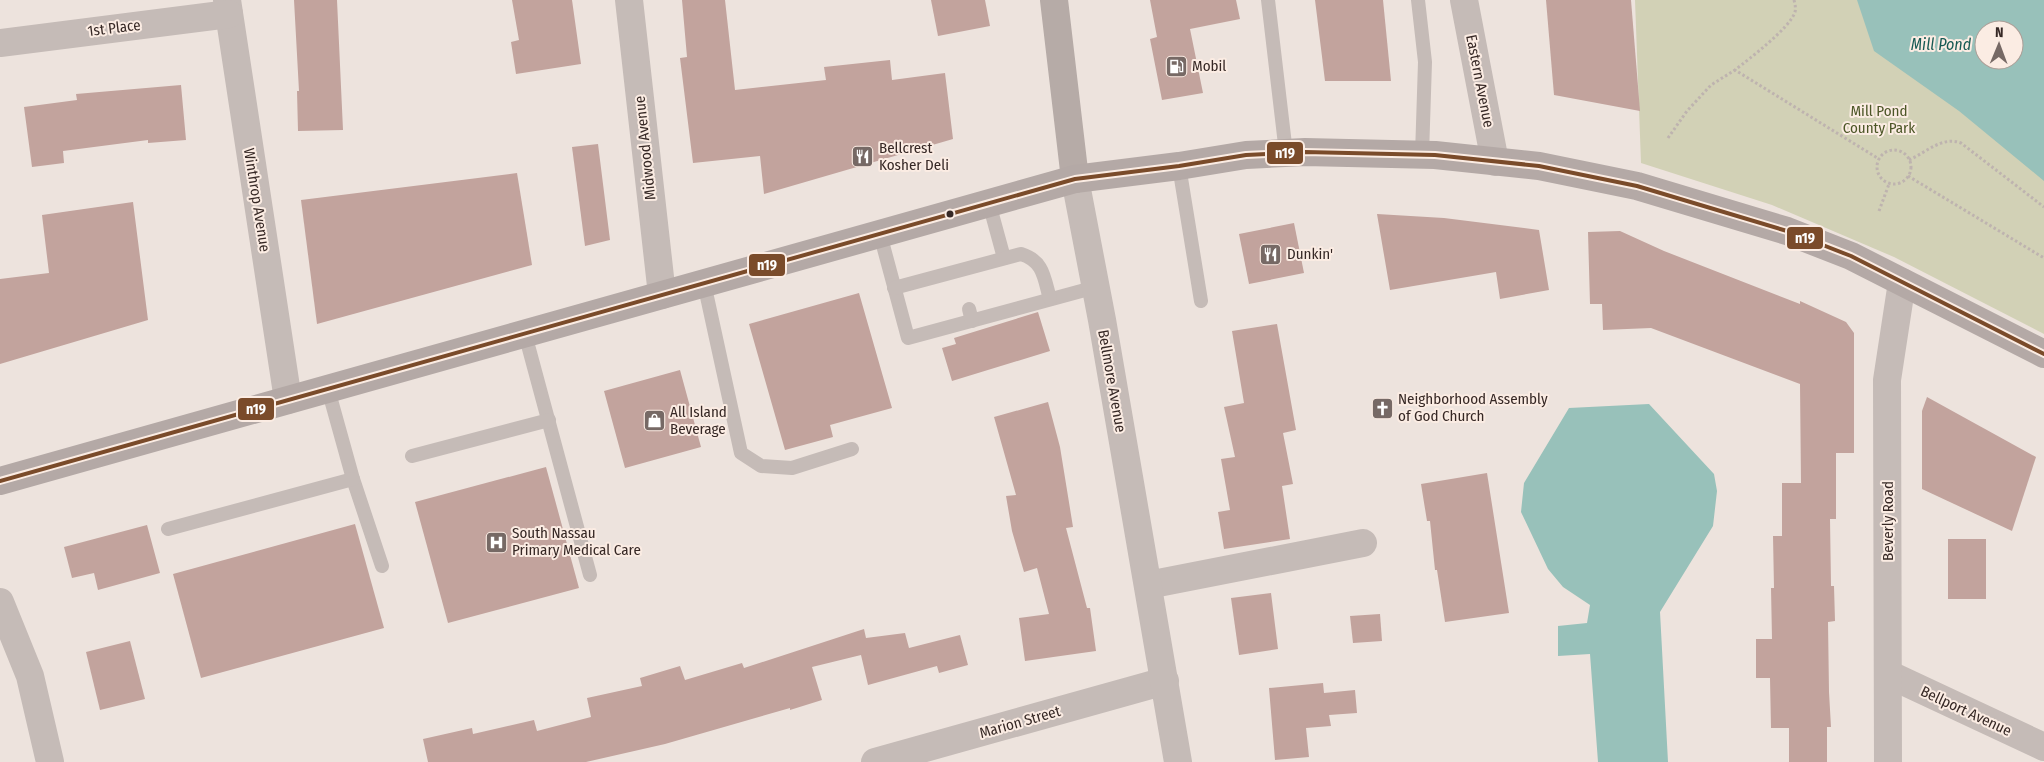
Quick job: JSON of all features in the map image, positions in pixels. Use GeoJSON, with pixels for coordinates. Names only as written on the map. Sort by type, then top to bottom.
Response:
{"type":"FeatureCollection","features":[{"type":"Feature","properties":{"kind":"main road","name":"Bellmore Avenue"},"geometry":{"type":"LineString","coordinates":[[1054,0],[1075,179]]}},
{"type":"Feature","properties":{"kind":"main road"},"geometry":{"type":"LineString","coordinates":[[0,481],[1075,179],[1179,166],[1246,155],[1286,153],[1422,155],[1539,166],[1647,188],[1787,231],[1851,256],[2044,354]]}},
{"type":"Feature","properties":{"kind":"street","name":"Midwood Avenue"},"geometry":{"type":"LineString","coordinates":[[629,0],[662,295]]}},
{"type":"Feature","properties":{"kind":"street","name":"Eastern Avenue"},"geometry":{"type":"LineString","coordinates":[[1464,0],[1495,162]]}},
{"type":"Feature","properties":{"kind":"street","name":"1st Place"},"geometry":{"type":"LineString","coordinates":[[0,43],[228,7]]}},
{"type":"Feature","properties":{"kind":"street","name":"Winthrop Avenue"},"geometry":{"type":"LineString","coordinates":[[228,7],[288,400]]}},
{"type":"Feature","properties":{"kind":"street","name":"Bellmore Avenue"},"geometry":{"type":"LineString","coordinates":[[1075,179],[1096,287],[1178,762]]}},
{"type":"Feature","properties":{"kind":"street","name":"Beverly Road"},"geometry":{"type":"LineString","coordinates":[[1888,762],[1887,380],[1902,282]]}},
{"type":"Feature","properties":{"kind":"street"},"geometry":{"type":"LineString","coordinates":[[1148,585],[1363,544]]}},
{"type":"Feature","properties":{"kind":"street"},"geometry":{"type":"LineString","coordinates":[[0,602],[30,676],[50,762]]}},
{"type":"Feature","properties":{"kind":"street","name":"Bellport Avenue"},"geometry":{"type":"LineString","coordinates":[[1888,674],[2044,747]]}},
{"type":"Feature","properties":{"kind":"street","name":"Marion Street"},"geometry":{"type":"LineString","coordinates":[[875,762],[1164,681]]}},
{"type":"Feature","properties":{"kind":"lane"},"geometry":{"type":"LineString","coordinates":[[1268,0],[1286,153]]}},
{"type":"Feature","properties":{"kind":"lane"},"geometry":{"type":"LineString","coordinates":[[1418,0],[1425,62],[1422,155]]}},
{"type":"Feature","properties":{"kind":"lane"},"geometry":{"type":"LineString","coordinates":[[1179,166],[1201,301]]}},
{"type":"Feature","properties":{"kind":"lane"},"geometry":{"type":"LineString","coordinates":[[989,203],[998,263]]}},
{"type":"Feature","properties":{"kind":"lane"},"geometry":{"type":"LineString","coordinates":[[880,234],[908,338],[971,315],[1005,306],[1050,299],[1096,287]]}},
{"type":"Feature","properties":{"kind":"lane"},"geometry":{"type":"LineString","coordinates":[[894,288],[960,275],[1021,254],[1031,257],[1040,267],[1050,299]]}},
{"type":"Feature","properties":{"kind":"lane"},"geometry":{"type":"LineString","coordinates":[[704,283],[741,454],[762,466],[792,468],[852,449]]}},
{"type":"Feature","properties":{"kind":"lane"},"geometry":{"type":"LineString","coordinates":[[526,334],[590,576]]}},
{"type":"Feature","properties":{"kind":"lane"},"geometry":{"type":"LineString","coordinates":[[328,389],[352,479],[382,566]]}},
{"type":"Feature","properties":{"kind":"lane"},"geometry":{"type":"LineString","coordinates":[[412,456],[549,420]]}},
{"type":"Feature","properties":{"kind":"lane"},"geometry":{"type":"LineString","coordinates":[[168,529],[352,479]]}},
{"type":"Feature","properties":{"kind":"path"},"geometry":{"type":"LineString","coordinates":[[1668,138],[1711,85],[1735,70],[1766,46],[1795,12],[1794,0]]}},
{"type":"Feature","properties":{"kind":"path"},"geometry":{"type":"LineString","coordinates":[[1735,70],[1879,158]]}},
{"type":"Feature","properties":{"kind":"path"},"geometry":{"type":"LineString","coordinates":[[1909,160],[1946,141],[1961,143],[2044,207]]}},
{"type":"Feature","properties":{"kind":"path"},"geometry":{"type":"LineString","coordinates":[[1896,150],[1902,152],[1909,160],[1911,171],[1900,184],[1889,184],[1880,178],[1877,172],[1879,158],[1885,152],[1896,150]]}},
{"type":"Feature","properties":{"kind":"path"},"geometry":{"type":"LineString","coordinates":[[1908,176],[2044,258]]}},
{"type":"Feature","properties":{"kind":"path"},"geometry":{"type":"LineString","coordinates":[[1878,211],[1889,184]]}},
{"type":"Feature","properties":{"kind":"green space","name":"Mill Pond County Park"},"geometry":{"type":"Polygon","coordinates":[[[1635,0],[2044,0],[2044,334],[1894,257],[1772,205],[1641,163],[1635,0]]]}},
{"type":"Feature","properties":{"kind":"water","name":"Mill Pond"},"geometry":{"type":"Polygon","coordinates":[[[1857,0],[2044,0],[2044,181],[1959,111],[1874,51],[1857,0]]]}},
{"type":"Feature","properties":{"kind":"water"},"geometry":{"type":"Polygon","coordinates":[[[1649,404],[1714,474],[1717,491],[1713,526],[1660,612],[1668,762],[1598,762],[1590,654],[1558,656],[1558,626],[1587,623],[1590,605],[1563,587],[1548,569],[1521,512],[1524,483],[1569,408],[1649,404]]]}},
{"type":"Feature","properties":{"kind":"building"},"geometry":{"type":"Polygon","coordinates":[[[294,0],[337,0],[343,130],[298,131],[297,91],[299,91],[294,0]]]}},
{"type":"Feature","properties":{"kind":"building"},"geometry":{"type":"Polygon","coordinates":[[[512,0],[572,0],[581,64],[516,74],[511,42],[519,40],[512,0]]]}},
{"type":"Feature","properties":{"kind":"building"},"geometry":{"type":"Polygon","coordinates":[[[682,0],[725,0],[735,90],[826,80],[824,67],[890,60],[892,80],[945,73],[953,139],[764,194],[760,156],[693,163],[680,58],[687,57],[682,0]]]}},
{"type":"Feature","properties":{"kind":"building"},"geometry":{"type":"Polygon","coordinates":[[[931,0],[985,0],[990,26],[938,36],[931,0]]]}},
{"type":"Feature","properties":{"kind":"building"},"geometry":{"type":"Polygon","coordinates":[[[1150,0],[1236,0],[1240,19],[1190,29],[1203,93],[1162,100],[1150,39],[1157,37],[1150,0]]]}},
{"type":"Feature","properties":{"kind":"building"},"geometry":{"type":"Polygon","coordinates":[[[1315,0],[1383,0],[1391,81],[1325,81],[1315,0]]]}},
{"type":"Feature","properties":{"kind":"building"},"geometry":{"type":"Polygon","coordinates":[[[1546,0],[1631,0],[1640,111],[1554,95],[1546,0]]]}},
{"type":"Feature","properties":{"kind":"building"},"geometry":{"type":"Polygon","coordinates":[[[181,85],[186,140],[148,143],[148,140],[63,151],[64,163],[32,167],[24,107],[77,100],[76,94],[181,85]]]}},
{"type":"Feature","properties":{"kind":"building"},"geometry":{"type":"Polygon","coordinates":[[[598,144],[610,240],[585,246],[572,147],[598,144]]]}},
{"type":"Feature","properties":{"kind":"building"},"geometry":{"type":"Polygon","coordinates":[[[517,173],[532,265],[317,324],[301,200],[517,173]]]}},
{"type":"Feature","properties":{"kind":"building"},"geometry":{"type":"Polygon","coordinates":[[[133,202],[148,320],[0,364],[0,279],[49,273],[42,215],[133,202]]]}},
{"type":"Feature","properties":{"kind":"building"},"geometry":{"type":"Polygon","coordinates":[[[1377,214],[1444,218],[1539,230],[1549,290],[1500,299],[1496,272],[1390,290],[1377,214]]]}},
{"type":"Feature","properties":{"kind":"building","name":"Dunkin'"},"geometry":{"type":"Polygon","coordinates":[[[1294,223],[1304,273],[1249,284],[1239,234],[1294,223]]]}},
{"type":"Feature","properties":{"kind":"building"},"geometry":{"type":"Polygon","coordinates":[[[1620,231],[1664,251],[1800,304],[1800,301],[1846,322],[1854,333],[1854,453],[1836,453],[1836,519],[1830,519],[1831,586],[1834,586],[1835,621],[1828,622],[1831,727],[1827,727],[1827,762],[1789,762],[1789,728],[1771,728],[1770,678],[1756,678],[1756,639],[1772,639],[1771,588],[1774,588],[1773,536],[1782,536],[1782,483],[1801,483],[1800,384],[1651,328],[1603,330],[1602,304],[1590,304],[1588,232],[1620,231]]]}},
{"type":"Feature","properties":{"kind":"building"},"geometry":{"type":"Polygon","coordinates":[[[859,293],[892,408],[830,425],[833,437],[785,450],[749,324],[859,293]]]}},
{"type":"Feature","properties":{"kind":"building"},"geometry":{"type":"Polygon","coordinates":[[[1038,312],[1050,351],[952,381],[942,348],[956,344],[954,338],[1038,312]]]}},
{"type":"Feature","properties":{"kind":"building"},"geometry":{"type":"Polygon","coordinates":[[[1277,324],[1296,430],[1283,433],[1293,484],[1282,486],[1290,539],[1224,549],[1218,512],[1230,510],[1221,459],[1235,457],[1224,407],[1244,403],[1232,331],[1277,324]]]}},
{"type":"Feature","properties":{"kind":"building"},"geometry":{"type":"Polygon","coordinates":[[[680,370],[701,447],[625,468],[604,391],[680,370]]]}},
{"type":"Feature","properties":{"kind":"building"},"geometry":{"type":"Polygon","coordinates":[[[1927,397],[2036,457],[2012,531],[1922,489],[1922,411],[1927,397]]]}},
{"type":"Feature","properties":{"kind":"building"},"geometry":{"type":"Polygon","coordinates":[[[1048,402],[1060,447],[1073,527],[1066,528],[1087,608],[1090,608],[1096,651],[1025,661],[1019,618],[1049,614],[1037,568],[1024,572],[1012,531],[1006,496],[1016,495],[994,417],[1048,402]]]}},
{"type":"Feature","properties":{"kind":"building"},"geometry":{"type":"Polygon","coordinates":[[[546,467],[579,588],[448,623],[415,502],[546,467]]]}},
{"type":"Feature","properties":{"kind":"building"},"geometry":{"type":"Polygon","coordinates":[[[1487,473],[1509,613],[1445,622],[1437,570],[1435,570],[1430,521],[1427,521],[1421,484],[1487,473]]]}},
{"type":"Feature","properties":{"kind":"building"},"geometry":{"type":"Polygon","coordinates":[[[355,524],[384,628],[201,678],[173,574],[355,524]]]}},
{"type":"Feature","properties":{"kind":"building"},"geometry":{"type":"Polygon","coordinates":[[[147,525],[160,573],[98,590],[94,573],[72,578],[64,547],[147,525]]]}},
{"type":"Feature","properties":{"kind":"building"},"geometry":{"type":"Polygon","coordinates":[[[1948,539],[1986,539],[1986,599],[1948,599],[1948,539]]]}},
{"type":"Feature","properties":{"kind":"building"},"geometry":{"type":"Polygon","coordinates":[[[1271,593],[1278,649],[1239,655],[1231,598],[1271,593]]]}},
{"type":"Feature","properties":{"kind":"building"},"geometry":{"type":"Polygon","coordinates":[[[1380,614],[1382,641],[1353,643],[1350,616],[1380,614]]]}},
{"type":"Feature","properties":{"kind":"building"},"geometry":{"type":"Polygon","coordinates":[[[864,629],[866,638],[905,633],[909,648],[960,635],[968,665],[939,673],[937,666],[868,685],[861,655],[812,667],[822,700],[665,744],[586,762],[428,762],[423,739],[472,728],[473,734],[534,720],[537,731],[591,717],[587,698],[642,686],[640,678],[680,666],[685,680],[742,663],[744,668],[864,629]]]}},
{"type":"Feature","properties":{"kind":"building"},"geometry":{"type":"Polygon","coordinates":[[[130,641],[145,699],[100,710],[86,652],[130,641]]]}},
{"type":"Feature","properties":{"kind":"building"},"geometry":{"type":"Polygon","coordinates":[[[1323,683],[1324,693],[1355,690],[1357,713],[1329,715],[1331,726],[1306,728],[1309,757],[1275,760],[1269,688],[1323,683]]]}},
{"type":"Feature","properties":{"kind":"transit line","name":"n19"},"geometry":{"type":"LineString","coordinates":[[0,481],[1075,179],[1179,166],[1246,155],[1305,152],[1435,155],[1539,166],[1637,186],[1787,231],[1851,256],[2044,354]]}},
{"type":"Feature","properties":{"kind":"place","name":"Mobil"},"geometry":{"type":"Point","coordinates":[1176,66]}},
{"type":"Feature","properties":{"kind":"place","name":"Bellcrest Kosher Deli"},"geometry":{"type":"Point","coordinates":[863,157]}},
{"type":"Feature","properties":{"kind":"place","name":"Dunkin'"},"geometry":{"type":"Point","coordinates":[1271,254]}},
{"type":"Feature","properties":{"kind":"place","name":"Neighborhood Assembly of God Church"},"geometry":{"type":"Point","coordinates":[1382,408]}},
{"type":"Feature","properties":{"kind":"place","name":"All Island Beverage"},"geometry":{"type":"Point","coordinates":[654,421]}},
{"type":"Feature","properties":{"kind":"place","name":"South Nassau Primary Medical Care"},"geometry":{"type":"Point","coordinates":[496,542]}}]}
